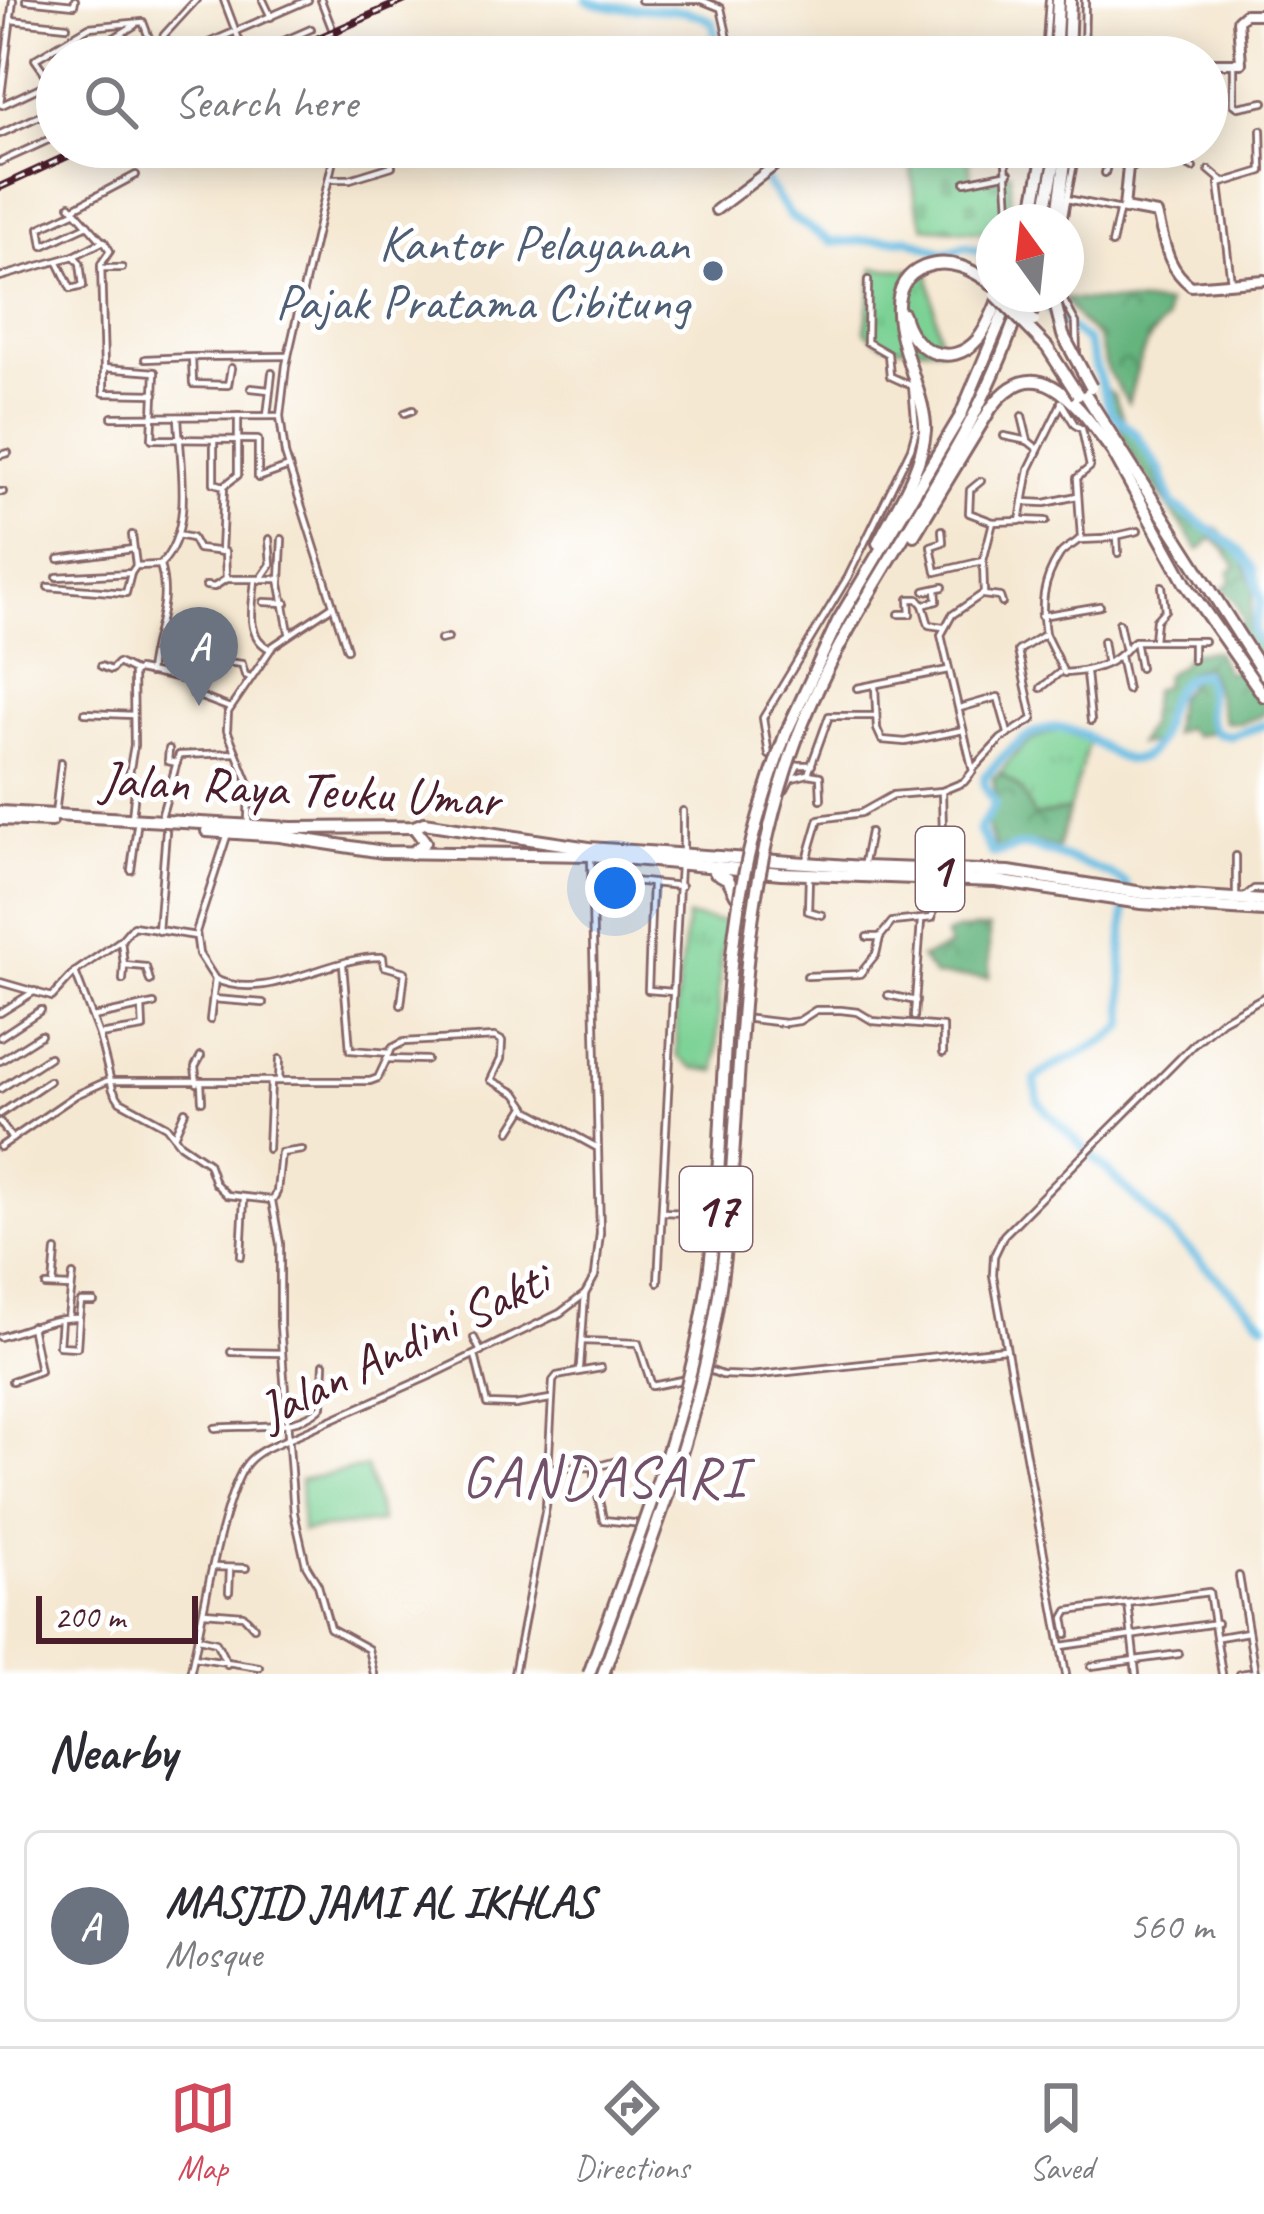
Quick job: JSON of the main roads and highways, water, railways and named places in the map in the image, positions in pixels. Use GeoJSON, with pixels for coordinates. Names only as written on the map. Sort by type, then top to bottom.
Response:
{"type":"FeatureCollection","features":[{"type":"Feature","properties":{"kind":"highway"},"geometry":{"type":"LineString","coordinates":[[1054,0],[1055,36]]}},
{"type":"Feature","properties":{"kind":"highway"},"geometry":{"type":"LineString","coordinates":[[1069,36],[1070,0]]}},
{"type":"Feature","properties":{"kind":"highway"},"geometry":{"type":"LineString","coordinates":[[1036,204],[1042,168]]}},
{"type":"Feature","properties":{"kind":"highway"},"geometry":{"type":"LineString","coordinates":[[1047,204],[1057,168]]}},
{"type":"Feature","properties":{"kind":"highway"},"geometry":{"type":"LineString","coordinates":[[1061,204],[1062,168]]}},
{"type":"Feature","properties":{"kind":"highway"},"geometry":{"type":"LineString","coordinates":[[838,621],[914,471],[925,436],[925,414],[900,313],[906,281],[927,266],[957,265],[976,277]]}},
{"type":"Feature","properties":{"kind":"highway"},"geometry":{"type":"LineString","coordinates":[[900,313],[919,345],[948,355],[976,340],[990,312]]}},
{"type":"Feature","properties":{"kind":"highway","name":"17"},"geometry":{"type":"LineString","coordinates":[[589,1674],[662,1469],[701,1327],[713,1243],[737,910],[748,851],[838,621],[960,417],[994,312]]}},
{"type":"Feature","properties":{"kind":"highway","name":"17"},"geometry":{"type":"LineString","coordinates":[[603,1674],[675,1473],[714,1329],[726,1244],[750,912],[791,735],[963,438],[1017,312]]}},
{"type":"Feature","properties":{"kind":"highway"},"geometry":{"type":"LineString","coordinates":[[1020,312],[1053,344],[1264,674]]}},
{"type":"Feature","properties":{"kind":"highway"},"geometry":{"type":"LineString","coordinates":[[1060,312],[1080,391]]}},
{"type":"Feature","properties":{"kind":"highway"},"geometry":{"type":"LineString","coordinates":[[856,616],[961,464],[991,408],[1011,386],[1034,380],[1063,391],[1119,452],[1185,583],[1264,697]]}},
{"type":"Feature","properties":{"kind":"highway","name":"Jalan Raya Teuku Umar"},"geometry":{"type":"LineString","coordinates":[[0,816],[135,822],[443,855],[743,861]]}},
{"type":"Feature","properties":{"kind":"highway","name":"Jalan Raya Teuku Umar"},"geometry":{"type":"LineString","coordinates":[[0,816],[163,826],[424,823],[682,859],[701,867],[743,861]]}},
{"type":"Feature","properties":{"kind":"highway"},"geometry":{"type":"LineString","coordinates":[[411,853],[425,842],[414,826]]}},
{"type":"Feature","properties":{"kind":"highway"},"geometry":{"type":"LineString","coordinates":[[443,855],[435,849],[435,834],[449,827]]}},
{"type":"Feature","properties":{"kind":"highway","name":"1"},"geometry":{"type":"LineString","coordinates":[[743,861],[904,873],[1010,872],[1114,894]]}},
{"type":"Feature","properties":{"kind":"highway","name":"1"},"geometry":{"type":"LineString","coordinates":[[763,864],[781,873],[863,867],[938,879],[1011,882],[1142,898],[1264,904]]}},
{"type":"Feature","properties":{"kind":"highway"},"geometry":{"type":"LineString","coordinates":[[701,867],[728,879],[736,895]]}},
{"type":"Feature","properties":{"kind":"highway"},"geometry":{"type":"LineString","coordinates":[[756,901],[765,879],[781,873]]}},
{"type":"Feature","properties":{"kind":"highway","name":"1"},"geometry":{"type":"LineString","coordinates":[[1142,898],[1264,904]]}},
{"type":"Feature","properties":{"kind":"waterway"},"geometry":{"type":"LineString","coordinates":[[587,0],[689,12],[713,24],[716,36]]}},
{"type":"Feature","properties":{"kind":"waterway"},"geometry":{"type":"LineString","coordinates":[[757,168],[790,216],[832,242],[907,239],[943,253],[967,247],[976,250]]}},
{"type":"Feature","properties":{"kind":"waterway"},"geometry":{"type":"LineString","coordinates":[[1052,312],[1087,341],[1111,413],[1136,434],[1161,472],[1172,504],[1237,548],[1253,568],[1261,601],[1253,632],[1264,642]]}},
{"type":"Feature","properties":{"kind":"waterway"},"geometry":{"type":"LineString","coordinates":[[1264,725],[1231,736],[1216,733],[1209,719],[1203,673],[1175,688],[1157,740],[1140,758],[1116,756],[1063,728],[1046,729],[1021,741],[985,776],[984,784],[995,804],[979,830],[992,853],[1029,846],[1126,884],[1125,1024],[1102,1042],[1041,1074],[1035,1081],[1038,1100],[1264,1323]]}},
{"type":"Feature","properties":{"kind":"railway"},"geometry":{"type":"LineString","coordinates":[[324,36],[405,0]]}},
{"type":"Feature","properties":{"kind":"railway"},"geometry":{"type":"LineString","coordinates":[[0,187],[41,168]]}},
{"type":"Feature","properties":{"kind":"place","name":"Kantor Pelayanan Pajak Pratama Cibitung"},"geometry":{"type":"Point","coordinates":[713,271]}},
{"type":"Feature","properties":{"kind":"place","name":"MASJID JAMI AL IKHLAS"},"geometry":{"type":"Point","coordinates":[199,706]}},
{"type":"Feature","properties":{"kind":"district","name":"GANDASARI"},"geometry":{"type":"Point","coordinates":[604,1476]}}]}
